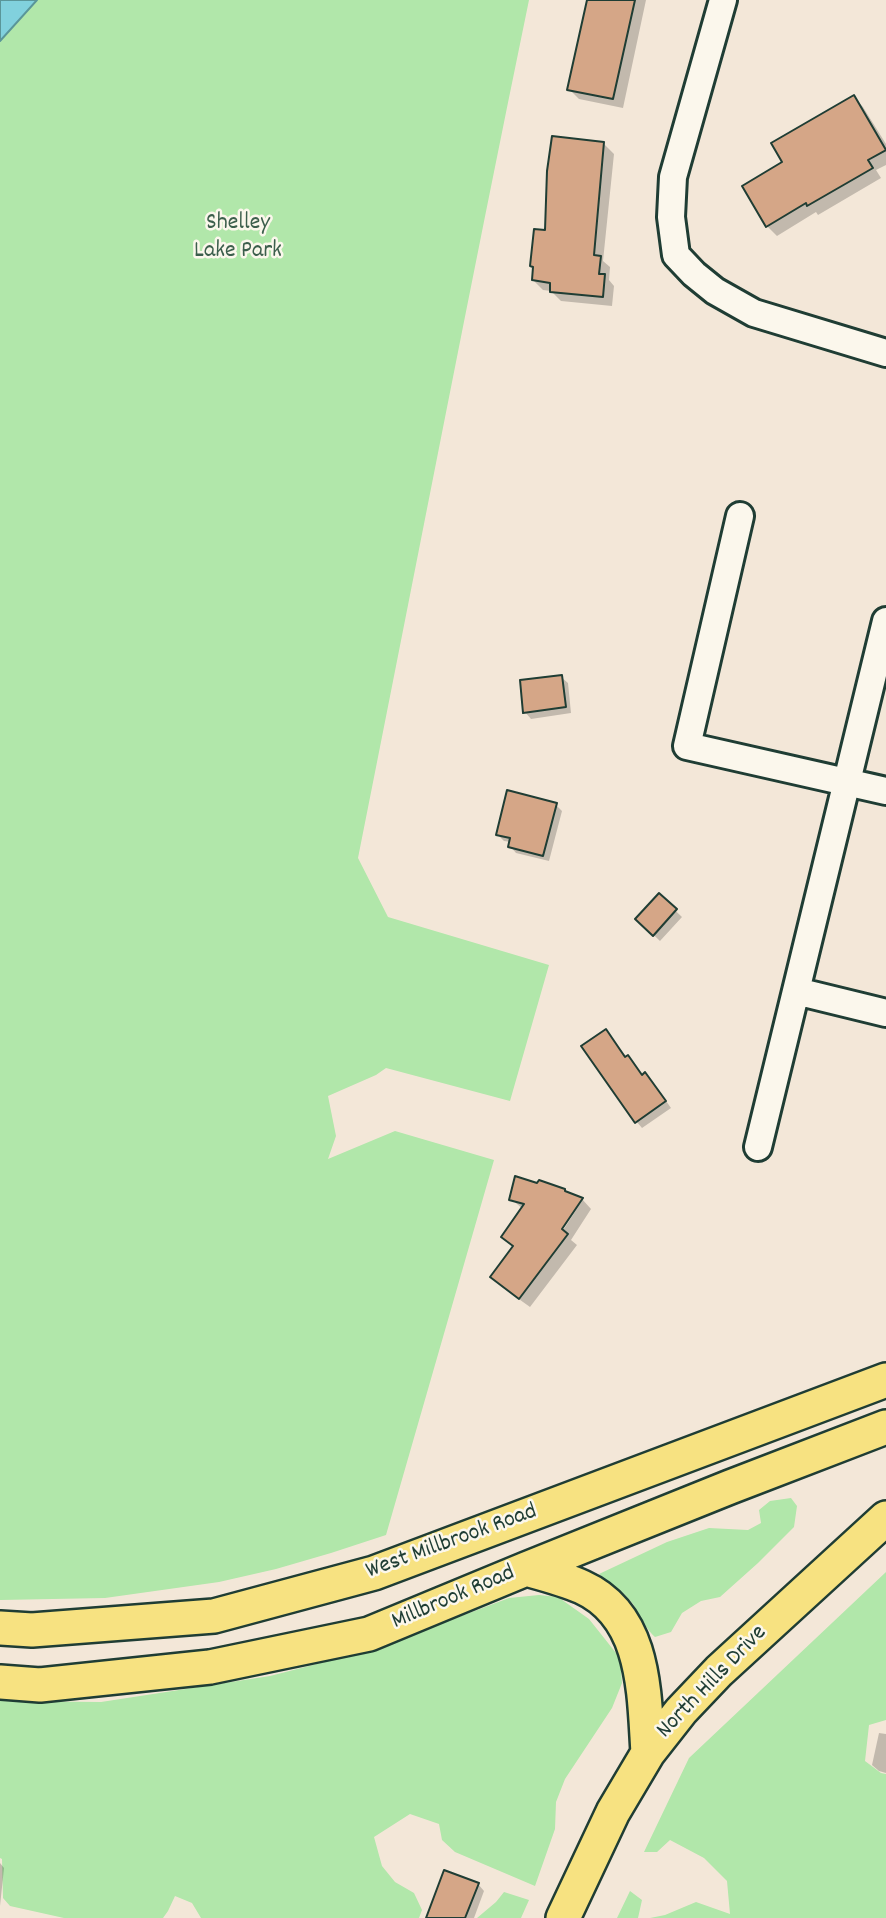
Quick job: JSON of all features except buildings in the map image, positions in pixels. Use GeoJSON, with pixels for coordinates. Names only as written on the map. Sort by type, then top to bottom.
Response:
{"type":"FeatureCollection","features":[{"type":"Feature","properties":{"kind":"main road","name":"West Millbrook Road"},"geometry":{"type":"LineString","coordinates":[[0,1628],[32,1630],[214,1616],[374,1573],[886,1380]]}},
{"type":"Feature","properties":{"kind":"main road","name":"Millbrook Road"},"geometry":{"type":"LineString","coordinates":[[0,1682],[40,1685],[210,1667],[369,1634],[730,1487],[886,1427]]}},
{"type":"Feature","properties":{"kind":"main road","name":"North Hills Drive"},"geometry":{"type":"LineString","coordinates":[[563,1918],[613,1812],[648,1753],[681,1711],[719,1671],[886,1518]]}},
{"type":"Feature","properties":{"kind":"main road"},"geometry":{"type":"LineString","coordinates":[[526,1569],[583,1587],[600,1597],[623,1623],[636,1647],[642,1674],[648,1753]]}},
{"type":"Feature","properties":{"kind":"street"},"geometry":{"type":"LineString","coordinates":[[723,0],[673,177],[671,217],[676,255],[715,291],[754,313],[886,353]]}},
{"type":"Feature","properties":{"kind":"street"},"geometry":{"type":"LineString","coordinates":[[740,516],[687,746],[886,791]]}},
{"type":"Feature","properties":{"kind":"street"},"geometry":{"type":"LineString","coordinates":[[758,1147],[886,621]]}},
{"type":"Feature","properties":{"kind":"street"},"geometry":{"type":"LineString","coordinates":[[796,991],[886,1013]]}},
{"type":"Feature","properties":{"kind":"green space","name":"Shelley Lake Park"},"geometry":{"type":"Polygon","coordinates":[[[0,0],[529,0],[358,858],[388,917],[549,965],[510,1101],[386,1068],[328,1096],[336,1136],[328,1159],[395,1131],[494,1160],[386,1535],[276,1569],[219,1582],[105,1598],[0,1600],[0,0]]]}},
{"type":"Feature","properties":{"kind":"green space"},"geometry":{"type":"Polygon","coordinates":[[[791,1498],[797,1506],[794,1527],[720,1597],[701,1601],[682,1613],[671,1632],[655,1637],[633,1604],[599,1574],[667,1542],[709,1528],[748,1530],[761,1523],[759,1510],[770,1501],[791,1498]]]}},
{"type":"Feature","properties":{"kind":"green space"},"geometry":{"type":"Polygon","coordinates":[[[886,1572],[886,1720],[869,1725],[865,1761],[886,1774],[886,1918],[650,1918],[696,1902],[730,1914],[727,1881],[704,1858],[670,1840],[657,1852],[644,1852],[689,1758],[886,1572]]]}},
{"type":"Feature","properties":{"kind":"green space"},"geometry":{"type":"Polygon","coordinates":[[[539,1595],[558,1597],[589,1619],[620,1658],[622,1683],[612,1708],[565,1779],[556,1802],[555,1829],[535,1886],[455,1852],[442,1840],[439,1824],[410,1814],[374,1837],[382,1866],[395,1882],[414,1893],[422,1910],[419,1918],[201,1918],[192,1903],[175,1896],[163,1918],[64,1918],[10,1906],[3,1898],[0,1858],[0,1701],[101,1702],[270,1676],[371,1650],[509,1598],[539,1595]]]}},
{"type":"Feature","properties":{"kind":"green space"},"geometry":{"type":"Polygon","coordinates":[[[630,1891],[642,1900],[638,1918],[617,1918],[630,1891]]]}},
{"type":"Feature","properties":{"kind":"green space"},"geometry":{"type":"Polygon","coordinates":[[[504,1892],[529,1900],[521,1918],[477,1918],[496,1902],[504,1892]]]}},
{"type":"Feature","properties":{"kind":"water"},"geometry":{"type":"Polygon","coordinates":[[[0,0],[37,0],[0,41],[0,0]]]}}]}
